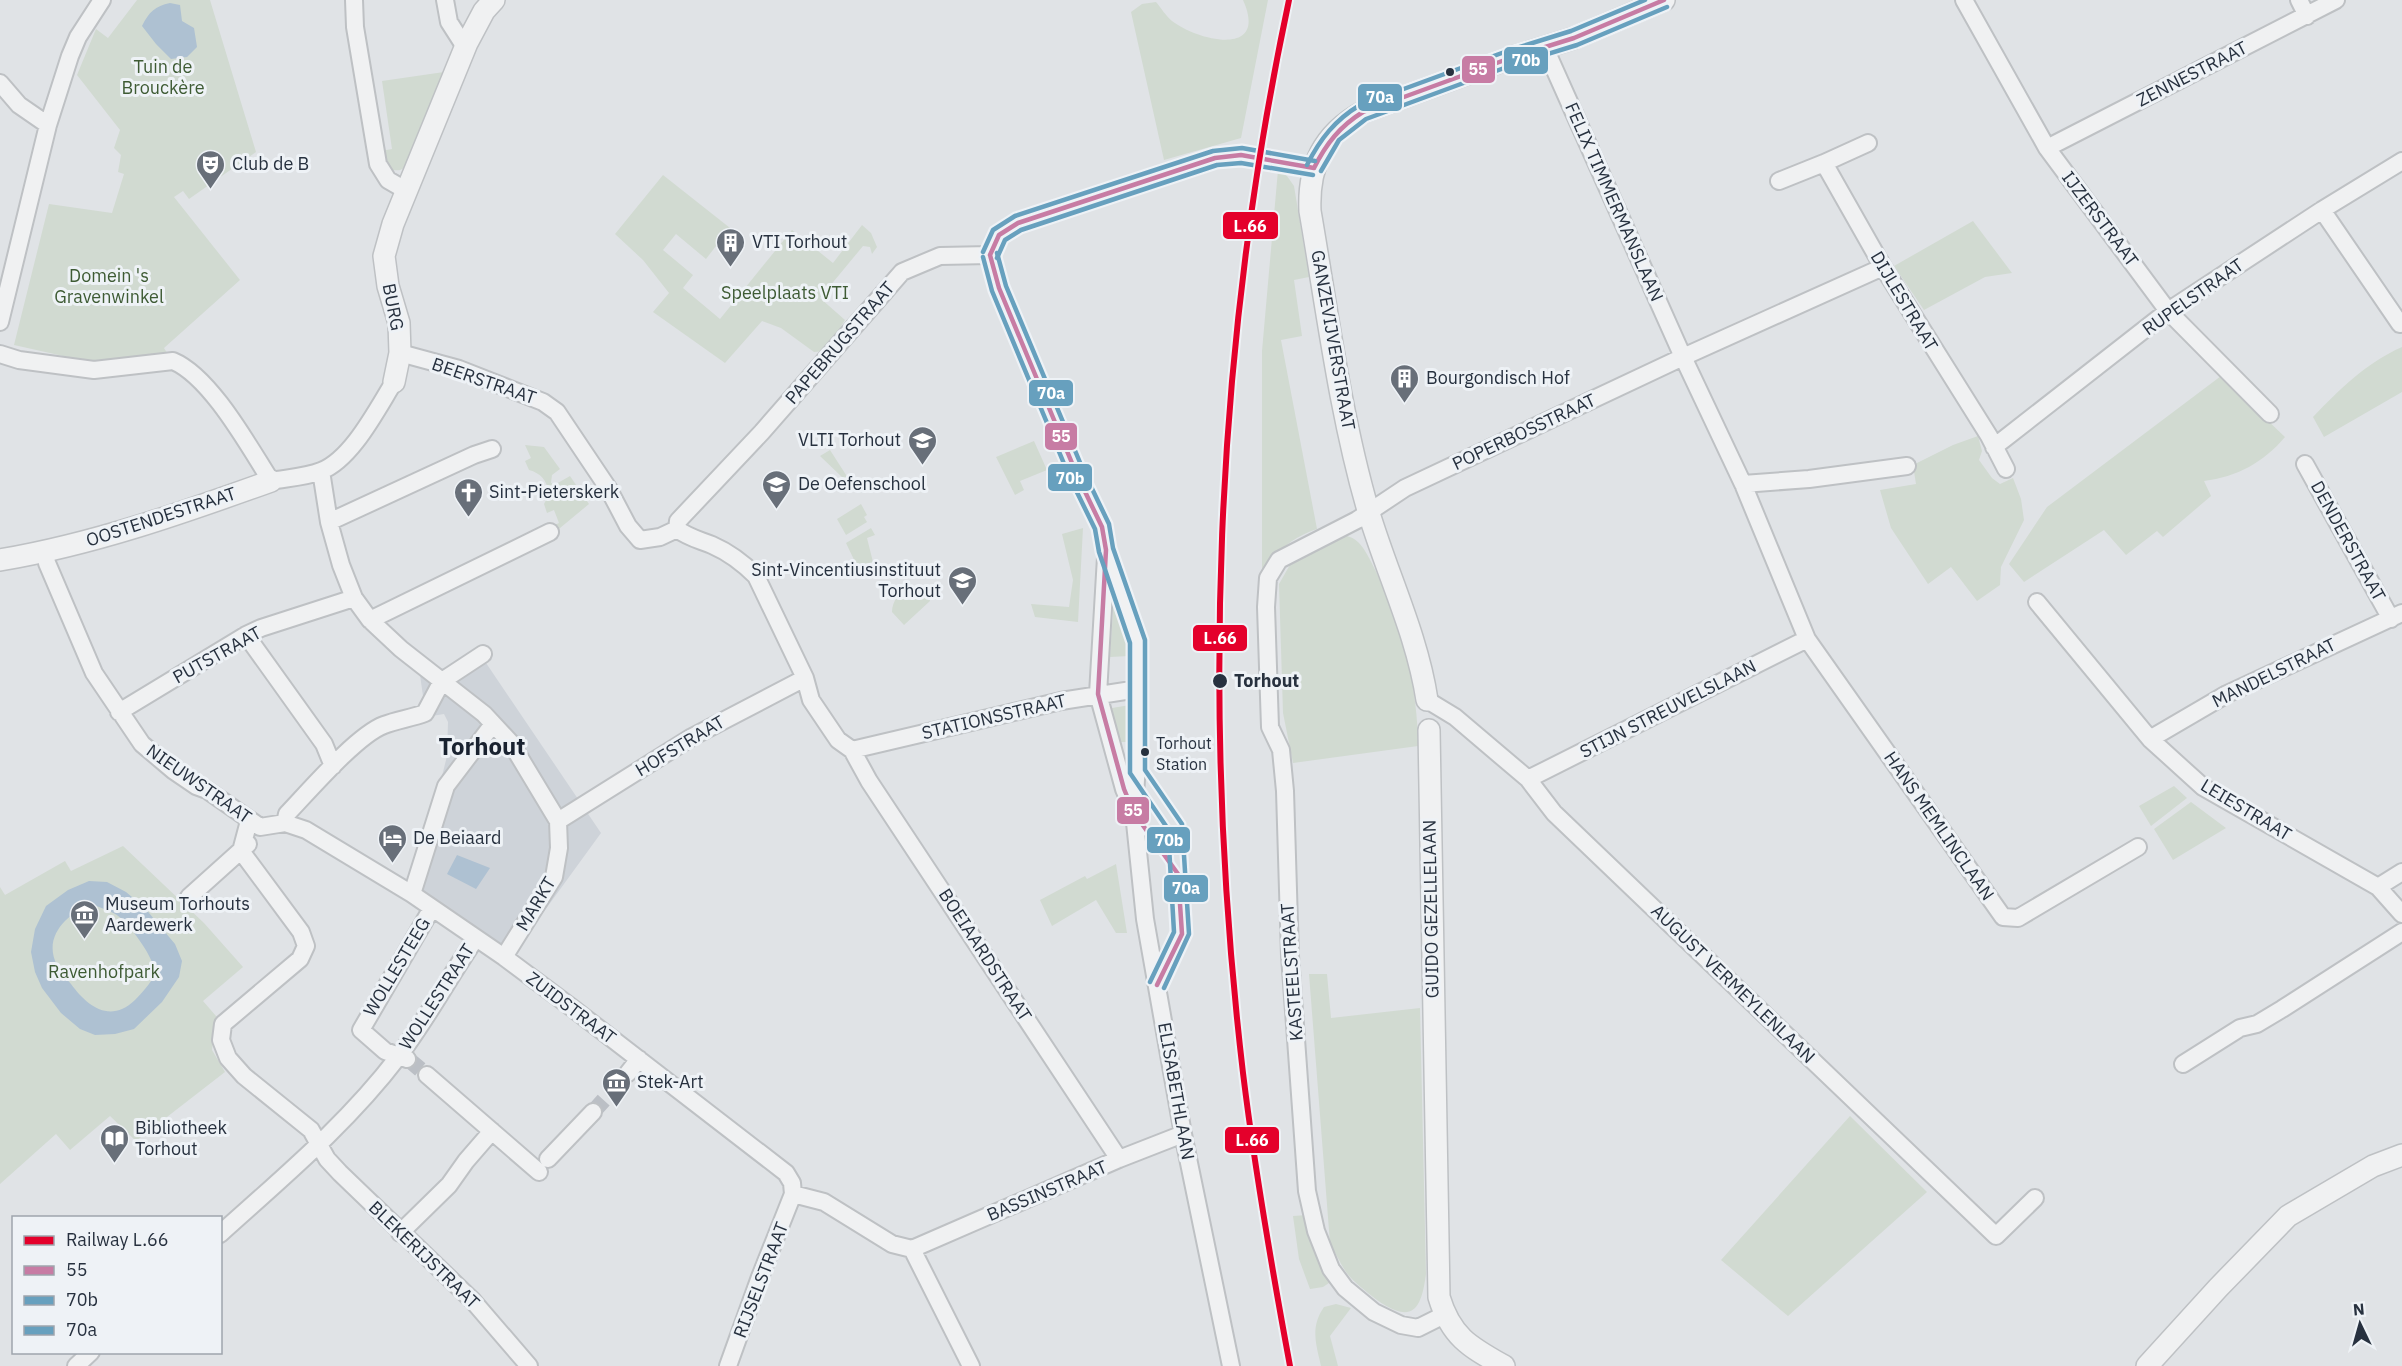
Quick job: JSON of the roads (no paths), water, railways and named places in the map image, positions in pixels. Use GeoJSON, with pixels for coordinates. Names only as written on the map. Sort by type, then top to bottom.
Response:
{"type":"FeatureCollection","features":[{"type":"Feature","properties":{"kind":"street"},"geometry":{"type":"LineString","coordinates":[[0,322],[48,125],[78,37],[102,0]]}},
{"type":"Feature","properties":{"kind":"street"},"geometry":{"type":"LineString","coordinates":[[354,0],[355,27],[378,165],[388,180],[407,191]]}},
{"type":"Feature","properties":{"kind":"street"},"geometry":{"type":"LineString","coordinates":[[445,0],[449,22],[465,47]]}},
{"type":"Feature","properties":{"kind":"street","name":"BURG"},"geometry":{"type":"LineString","coordinates":[[321,471],[341,459],[374,416],[394,382],[400,352],[399,323],[388,286],[384,256],[393,224],[465,47],[478,19],[494,0]]}},
{"type":"Feature","properties":{"kind":"street","name":"IJZERSTRAAT"},"geometry":{"type":"LineString","coordinates":[[1964,0],[2047,148],[2169,311],[2270,414]]}},
{"type":"Feature","properties":{"kind":"street"},"geometry":{"type":"LineString","coordinates":[[2299,0],[2307,16]]}},
{"type":"Feature","properties":{"kind":"street","name":"ZENNESTRAAT"},"geometry":{"type":"LineString","coordinates":[[2047,148],[2336,0]]}},
{"type":"Feature","properties":{"kind":"street","name":"GANZEVIJVERSTRAAT"},"geometry":{"type":"LineString","coordinates":[[1369,511],[1355,462],[1310,211],[1309,191],[1314,168],[1324,146],[1347,121],[1363,112],[1513,57],[1574,38],[1655,2]]}},
{"type":"Feature","properties":{"kind":"street","name":"FELIX TIMMERMANSLAAN"},"geometry":{"type":"LineString","coordinates":[[1545,48],[1683,357]]}},
{"type":"Feature","properties":{"kind":"street"},"geometry":{"type":"LineString","coordinates":[[0,83],[19,105],[48,125]]}},
{"type":"Feature","properties":{"kind":"street"},"geometry":{"type":"LineString","coordinates":[[1779,181],[1868,143]]}},
{"type":"Feature","properties":{"kind":"street"},"geometry":{"type":"LineString","coordinates":[[1106,550],[1102,527],[1077,475],[999,288],[990,255],[999,235],[1018,223],[1197,163],[1228,155],[1241,155],[1314,168]]}},
{"type":"Feature","properties":{"kind":"street","name":"RUPELSTRAAT"},"geometry":{"type":"LineString","coordinates":[[1992,442],[2169,311],[2322,210],[2402,161]]}},
{"type":"Feature","properties":{"kind":"street","name":"DIJLESTRAAT"},"geometry":{"type":"LineString","coordinates":[[1824,163],[1883,267],[1983,431],[1992,442]]}},
{"type":"Feature","properties":{"kind":"street"},"geometry":{"type":"LineString","coordinates":[[2322,210],[2400,324]]}},
{"type":"Feature","properties":{"kind":"street","name":"PAPEBRUGSTRAAT"},"geometry":{"type":"LineString","coordinates":[[677,529],[678,521],[769,424],[903,273],[940,256],[990,255]]}},
{"type":"Feature","properties":{"kind":"street","name":"POPERBOSSTRAAT"},"geometry":{"type":"LineString","coordinates":[[1369,511],[1405,488],[1683,357],[1883,267]]}},
{"type":"Feature","properties":{"kind":"street","name":"BEERSTRAAT"},"geometry":{"type":"LineString","coordinates":[[400,352],[459,369],[543,402],[557,412],[608,488],[628,526],[640,540],[660,537],[677,529]]}},
{"type":"Feature","properties":{"kind":"street"},"geometry":{"type":"LineString","coordinates":[[0,354],[19,360],[94,370],[173,361],[184,365],[223,406],[271,481]]}},
{"type":"Feature","properties":{"kind":"street"},"geometry":{"type":"LineString","coordinates":[[1683,357],[1743,484],[1807,639]]}},
{"type":"Feature","properties":{"kind":"street"},"geometry":{"type":"LineString","coordinates":[[1992,442],[2006,469]]}},
{"type":"Feature","properties":{"kind":"street"},"geometry":{"type":"LineString","coordinates":[[329,522],[474,455],[492,449]]}},
{"type":"Feature","properties":{"kind":"street","name":"DENDERSTRAAT"},"geometry":{"type":"LineString","coordinates":[[2305,464],[2396,616]]}},
{"type":"Feature","properties":{"kind":"street"},"geometry":{"type":"LineString","coordinates":[[1743,484],[1809,479],[1906,466]]}},
{"type":"Feature","properties":{"kind":"street","name":"OOSTENDESTRAAT"},"geometry":{"type":"LineString","coordinates":[[0,560],[45,552],[147,525],[271,481],[321,471]]}},
{"type":"Feature","properties":{"kind":"street","name":"MARKT"},"geometry":{"type":"LineString","coordinates":[[321,471],[329,522],[354,598],[370,620],[400,649],[442,681],[512,743],[558,821],[560,848],[554,877],[504,957]]}},
{"type":"Feature","properties":{"kind":"street","name":"GUIDO GEZELLELAAN"},"geometry":{"type":"LineString","coordinates":[[1369,511],[1414,639],[1423,672],[1427,700],[1438,1275],[1439,1297],[1444,1315]]}},
{"type":"Feature","properties":{"kind":"street","name":"KASTEELSTRAAT"},"geometry":{"type":"LineString","coordinates":[[1369,511],[1357,520],[1279,560],[1268,578],[1266,607],[1270,727],[1281,750],[1285,791],[1290,956],[1307,1191],[1322,1249],[1331,1269],[1352,1294],[1374,1312],[1401,1325],[1418,1328],[1444,1315]]}},
{"type":"Feature","properties":{"kind":"street","name":"BOEIAARDSTRAAT"},"geometry":{"type":"LineString","coordinates":[[677,529],[688,537],[713,545],[746,566],[756,576],[805,678],[811,700],[838,740],[852,750],[869,781],[1119,1159]]}},
{"type":"Feature","properties":{"kind":"street"},"geometry":{"type":"LineString","coordinates":[[370,620],[550,532]]}},
{"type":"Feature","properties":{"kind":"street","name":"ELISABETHLAAN"},"geometry":{"type":"LineString","coordinates":[[1106,550],[1138,642],[1134,813],[1145,919],[1183,1134],[1231,1366]]}},
{"type":"Feature","properties":{"kind":"street","name":"ELISABETHLAAN"},"geometry":{"type":"LineString","coordinates":[[1106,550],[1098,694],[1124,789],[1134,813]]}},
{"type":"Feature","properties":{"kind":"street","name":"NIEUWSTRAAT"},"geometry":{"type":"LineString","coordinates":[[45,552],[47,563],[94,673],[142,744],[159,759],[255,824],[285,823]]}},
{"type":"Feature","properties":{"kind":"street","name":"PUTSTRAAT"},"geometry":{"type":"LineString","coordinates":[[119,712],[246,635],[354,598]]}},
{"type":"Feature","properties":{"kind":"street","name":"LEIESTRAAT"},"geometry":{"type":"LineString","coordinates":[[2037,602],[2150,739],[2203,787],[2378,887],[2402,914]]}},
{"type":"Feature","properties":{"kind":"street","name":"MANDELSTRAAT"},"geometry":{"type":"LineString","coordinates":[[2150,739],[2226,694],[2396,616]]}},
{"type":"Feature","properties":{"kind":"street"},"geometry":{"type":"LineString","coordinates":[[246,635],[324,744],[333,766]]}},
{"type":"Feature","properties":{"kind":"street","name":"STIJN STREUVELSLAAN"},"geometry":{"type":"LineString","coordinates":[[1528,779],[1807,639]]}},
{"type":"Feature","properties":{"kind":"street","name":"HANS MEMLINCLAAN"},"geometry":{"type":"LineString","coordinates":[[1807,639],[2003,916],[2018,918],[2138,846]]}},
{"type":"Feature","properties":{"kind":"street"},"geometry":{"type":"LineString","coordinates":[[483,654],[442,681],[425,713],[384,725],[372,731],[333,766],[287,814],[285,823],[306,830],[411,894],[504,957]]}},
{"type":"Feature","properties":{"kind":"street","name":"HOFSTRAAT"},"geometry":{"type":"LineString","coordinates":[[558,821],[692,737],[805,678]]}},
{"type":"Feature","properties":{"kind":"street","name":"STATIONSSTRAAT"},"geometry":{"type":"LineString","coordinates":[[852,750],[1098,694],[1138,689]]}},
{"type":"Feature","properties":{"kind":"street","name":"AUGUST VERMEYLENLAAN"},"geometry":{"type":"LineString","coordinates":[[1427,700],[1455,717],[1528,779],[1554,813],[1996,1236],[2035,1198]]}},
{"type":"Feature","properties":{"kind":"street"},"geometry":{"type":"LineString","coordinates":[[411,894],[441,796],[446,786],[493,724]]}},
{"type":"Feature","properties":{"kind":"street"},"geometry":{"type":"LineString","coordinates":[[189,897],[242,851],[255,824]]}},
{"type":"Feature","properties":{"kind":"street","name":"BLEKERIJSTRAAT"},"geometry":{"type":"LineString","coordinates":[[242,851],[301,932],[306,946],[300,959],[223,1024],[221,1040],[228,1058],[244,1076],[311,1130],[327,1159],[339,1173],[472,1300],[529,1366]]}},
{"type":"Feature","properties":{"kind":"street"},"geometry":{"type":"LineString","coordinates":[[2378,887],[2402,872]]}},
{"type":"Feature","properties":{"kind":"street","name":"WOLLESTEEG"},"geometry":{"type":"LineString","coordinates":[[403,1058],[385,1051],[361,1030],[432,908]]}},
{"type":"Feature","properties":{"kind":"street"},"geometry":{"type":"LineString","coordinates":[[2183,1064],[2240,1028],[2257,1024],[2274,1014],[2402,932]]}},
{"type":"Feature","properties":{"kind":"street","name":"WOLLESTRAAT"},"geometry":{"type":"LineString","coordinates":[[222,1232],[320,1144],[403,1058],[476,938]]}},
{"type":"Feature","properties":{"kind":"street","name":"ZUIDSTRAAT"},"geometry":{"type":"LineString","coordinates":[[504,957],[774,1162],[789,1178],[793,1194]]}},
{"type":"Feature","properties":{"kind":"street"},"geometry":{"type":"LineString","coordinates":[[628,1073],[639,1059]]}},
{"type":"Feature","properties":{"kind":"street"},"geometry":{"type":"LineString","coordinates":[[427,1075],[492,1131],[544,1166],[593,1112]]}},
{"type":"Feature","properties":{"kind":"street"},"geometry":{"type":"LineString","coordinates":[[400,1233],[449,1185],[492,1131]]}},
{"type":"Feature","properties":{"kind":"street","name":"BASSINSTRAAT"},"geometry":{"type":"LineString","coordinates":[[912,1249],[1119,1159],[1183,1134]]}},
{"type":"Feature","properties":{"kind":"street"},"geometry":{"type":"LineString","coordinates":[[2147,1366],[2288,1216],[2373,1166],[2402,1155]]}},
{"type":"Feature","properties":{"kind":"street"},"geometry":{"type":"LineString","coordinates":[[793,1194],[824,1202],[892,1244],[912,1249],[971,1366]]}},
{"type":"Feature","properties":{"kind":"street","name":"RIJSELSTRAAT"},"geometry":{"type":"LineString","coordinates":[[728,1366],[760,1276],[793,1194]]}},
{"type":"Feature","properties":{"kind":"street"},"geometry":{"type":"LineString","coordinates":[[1444,1315],[1455,1333],[1472,1348],[1504,1366]]}},
{"type":"Feature","properties":{"kind":"street"},"geometry":{"type":"LineString","coordinates":[[76,1366],[90,1354]]}},
{"type":"Feature","properties":{"kind":"water"},"geometry":{"type":"Polygon","coordinates":[[[170,3],[180,5],[182,21],[194,28],[197,47],[187,57],[171,59],[142,26],[153,10],[170,3]]]}},
{"type":"Feature","properties":{"kind":"water"},"geometry":{"type":"Polygon","coordinates":[[[457,855],[490,868],[476,889],[447,874],[457,855]]]}},
{"type":"Feature","properties":{"kind":"water"},"geometry":{"type":"Polygon","coordinates":[[[89,881],[107,882],[126,892],[144,907],[175,944],[182,961],[179,977],[162,1002],[134,1029],[115,1034],[95,1035],[80,1029],[61,1013],[42,988],[35,972],[31,952],[35,929],[46,906],[68,890],[89,881]],[[94,905],[75,913],[60,927],[55,935],[53,955],[61,973],[84,999],[100,1009],[117,1011],[126,1007],[140,995],[153,978],[154,969],[143,946],[127,924],[116,915],[94,905]]]}},
{"type":"Feature","properties":{"kind":"tunnel"},"geometry":{"type":"LineString","coordinates":[[408,1059],[427,1075]]}},
{"type":"Feature","properties":{"kind":"tunnel"},"geometry":{"type":"LineString","coordinates":[[593,1112],[628,1073]]}},
{"type":"Feature","properties":{"kind":"rail line","name":"L.66"},"geometry":{"type":"LineString","coordinates":[[1289,0],[1264,133],[1244,266],[1230,400],[1222,535],[1219,669],[1222,804],[1230,939],[1243,1073],[1264,1220],[1290,1366]]}},
{"type":"Feature","properties":{"kind":"place","name":"Club de B"},"geometry":{"type":"Point","coordinates":[211,190]}},
{"type":"Feature","properties":{"kind":"place","name":"VTI Torhout"},"geometry":{"type":"Point","coordinates":[731,268]}},
{"type":"Feature","properties":{"kind":"place","name":"Bourgondisch Hof"},"geometry":{"type":"Point","coordinates":[1405,404]}},
{"type":"Feature","properties":{"kind":"place","name":"VLTI Torhout"},"geometry":{"type":"Point","coordinates":[922,466]}},
{"type":"Feature","properties":{"kind":"place","name":"De Oefenschool"},"geometry":{"type":"Point","coordinates":[777,510]}},
{"type":"Feature","properties":{"kind":"place","name":"Sint-Pieterskerk"},"geometry":{"type":"Point","coordinates":[468,518]}},
{"type":"Feature","properties":{"kind":"place","name":"Sint-Vincentiusinstituut Torhout"},"geometry":{"type":"Point","coordinates":[962,606]}},
{"type":"Feature","properties":{"kind":"place","name":"Torhout"},"geometry":{"type":"Point","coordinates":[1220,681]}},
{"type":"Feature","properties":{"kind":"place","name":"Torhout Station"},"geometry":{"type":"Point","coordinates":[1145,752]}},
{"type":"Feature","properties":{"kind":"place","name":"De Beiaard"},"geometry":{"type":"Point","coordinates":[392,864]}},
{"type":"Feature","properties":{"kind":"place","name":"Museum Torhouts Aardewerk"},"geometry":{"type":"Point","coordinates":[84,940]}},
{"type":"Feature","properties":{"kind":"place","name":"Stek-Art"},"geometry":{"type":"Point","coordinates":[616,1108]}},
{"type":"Feature","properties":{"kind":"place","name":"Bibliotheek Torhout"},"geometry":{"type":"Point","coordinates":[114,1164]}},
{"type":"Feature","properties":{"kind":"district","name":"Torhout"},"geometry":{"type":"Point","coordinates":[482,747]}},
{"type":"Feature","properties":{"kind":"park label","name":"Tuin de Brouckère"},"geometry":{"type":"Point","coordinates":[163,77]}},
{"type":"Feature","properties":{"kind":"park label","name":"Domein 's Gravenwinkel"},"geometry":{"type":"Point","coordinates":[109,286]}},
{"type":"Feature","properties":{"kind":"park label","name":"Speelplaats VTI"},"geometry":{"type":"Point","coordinates":[785,293]}},
{"type":"Feature","properties":{"kind":"park label","name":"Ravenhofpark"},"geometry":{"type":"Point","coordinates":[104,972]}}]}
